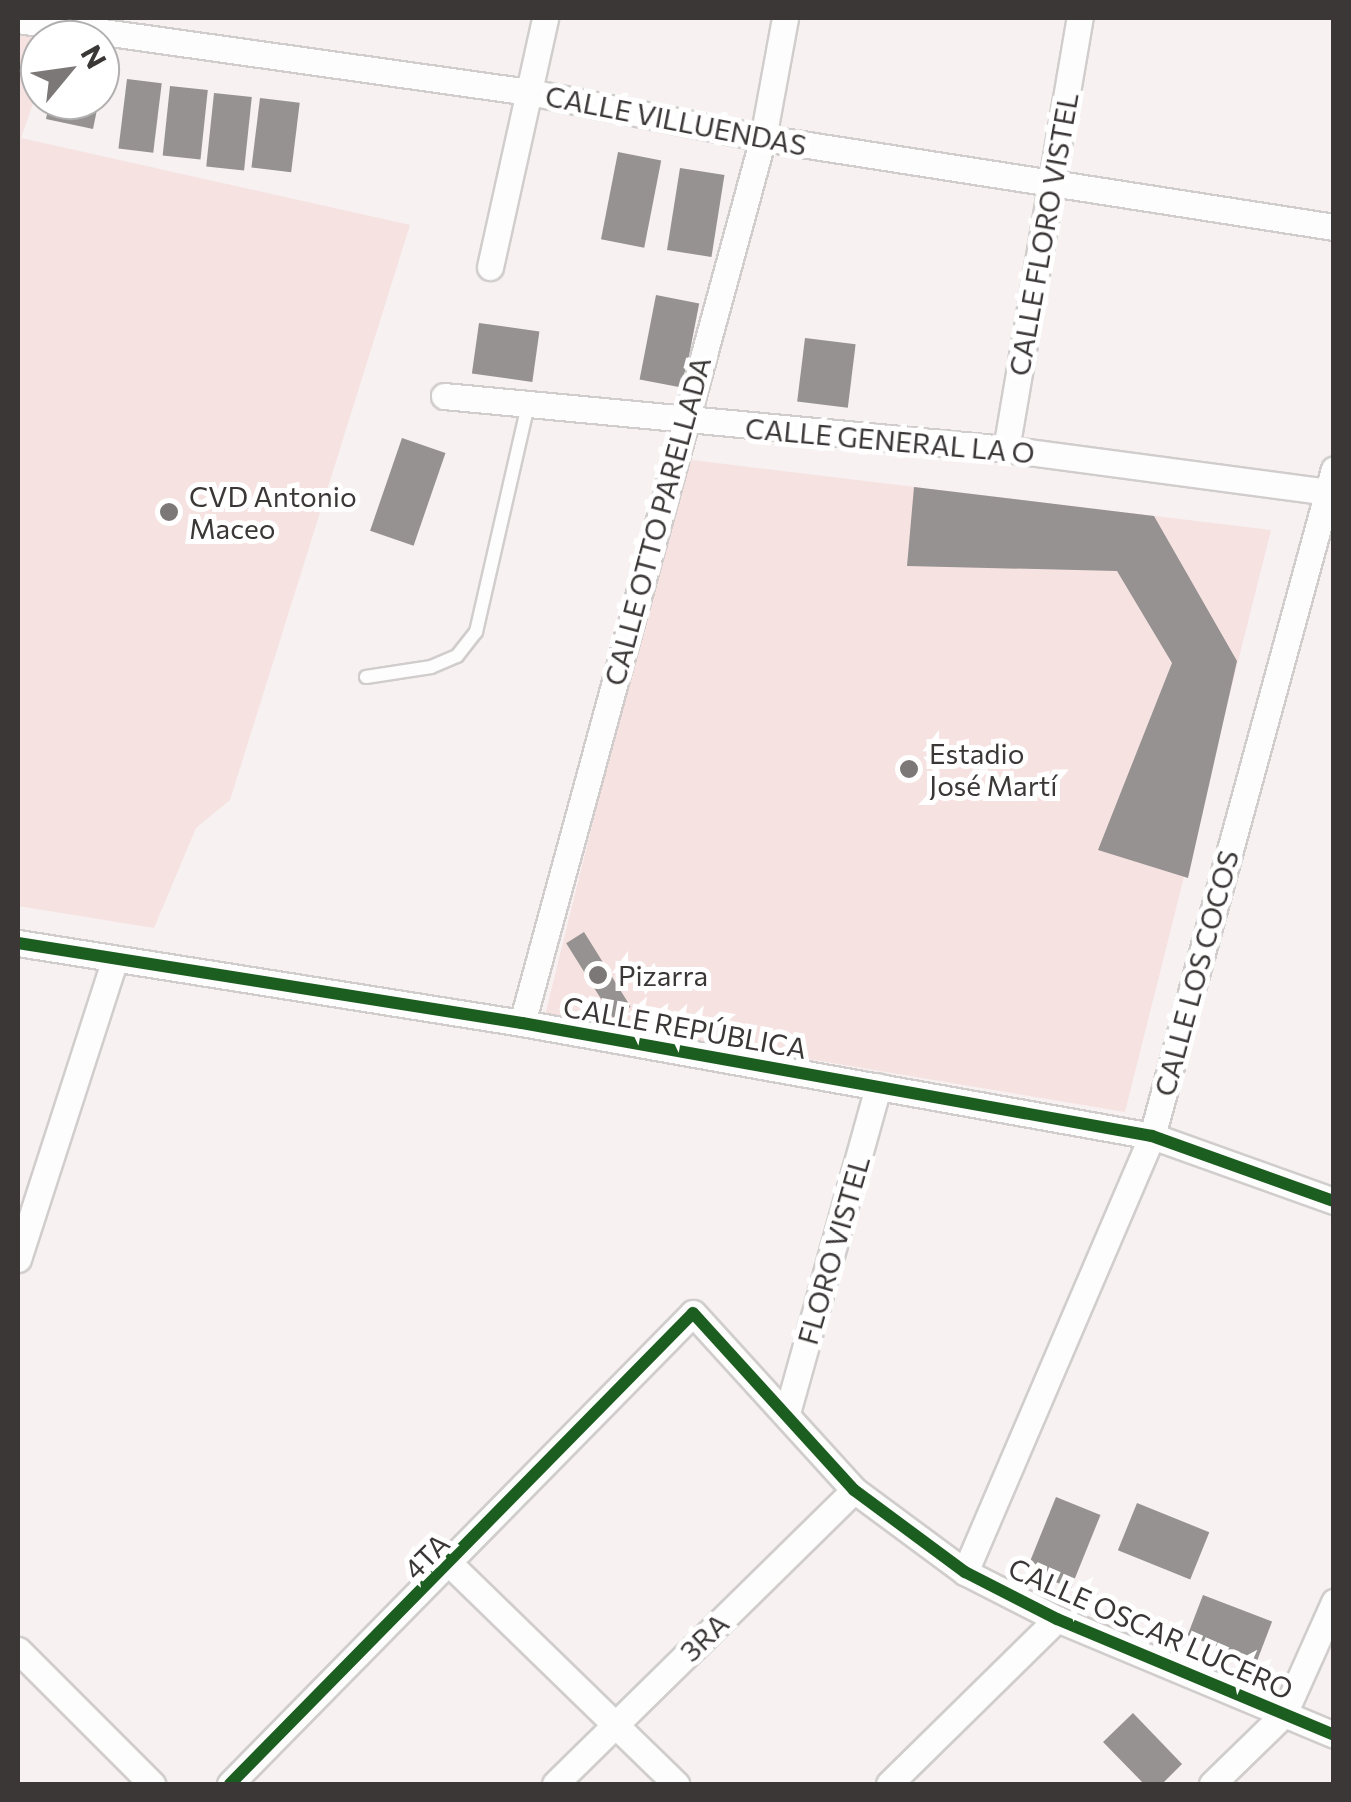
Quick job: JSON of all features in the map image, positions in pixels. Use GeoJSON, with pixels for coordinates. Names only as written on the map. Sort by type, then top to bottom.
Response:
{"type":"FeatureCollection","features":[{"type":"Feature","properties":{"kind":"street"},"geometry":{"type":"LineString","coordinates":[[490,268],[546,18]]}},
{"type":"Feature","properties":{"kind":"street","name":"CALLE OTTO PARELLADA"},"geometry":{"type":"LineString","coordinates":[[522,1023],[683,420],[763,138],[785,18]]}},
{"type":"Feature","properties":{"kind":"street","name":"CALLE FLORO VISTEL"},"geometry":{"type":"LineString","coordinates":[[1006,450],[1080,18]]}},
{"type":"Feature","properties":{"kind":"street","name":"CALLE VILLUENDAS"},"geometry":{"type":"LineString","coordinates":[[18,20],[529,92],[763,138],[1334,227]]}},
{"type":"Feature","properties":{"kind":"street","name":"CALLE GENERAL LA O"},"geometry":{"type":"LineString","coordinates":[[444,396],[1332,484]]}},
{"type":"Feature","properties":{"kind":"street","name":"CALLE LOS COCOS"},"geometry":{"type":"LineString","coordinates":[[965,1572],[1152,1136],[1332,484]]}},
{"type":"Feature","properties":{"kind":"street","name":"CALLE REPÚBLICA"},"geometry":{"type":"LineString","coordinates":[[18,944],[522,1023],[1152,1136],[1334,1201]]}},
{"type":"Feature","properties":{"kind":"street"},"geometry":{"type":"LineString","coordinates":[[18,1259],[114,959]]}},
{"type":"Feature","properties":{"kind":"street","name":"FLORO VISTEL"},"geometry":{"type":"LineString","coordinates":[[787,1413],[878,1086]]}},
{"type":"Feature","properties":{"kind":"street","name":"CALLE OSCAR LUCERO"},"geometry":{"type":"LineString","coordinates":[[694,1314],[854,1490],[965,1572],[1056,1619],[1334,1735]]}},
{"type":"Feature","properties":{"kind":"street","name":"4TA"},"geometry":{"type":"LineString","coordinates":[[230,1784],[452,1566],[694,1314]]}},
{"type":"Feature","properties":{"kind":"street","name":"3RA"},"geometry":{"type":"LineString","coordinates":[[555,1784],[854,1490]]}},
{"type":"Feature","properties":{"kind":"street"},"geometry":{"type":"LineString","coordinates":[[452,1566],[676,1784]]}},
{"type":"Feature","properties":{"kind":"street"},"geometry":{"type":"LineString","coordinates":[[1212,1784],[1284,1714],[1334,1602]]}},
{"type":"Feature","properties":{"kind":"street"},"geometry":{"type":"LineString","coordinates":[[889,1784],[1056,1619]]}},
{"type":"Feature","properties":{"kind":"street"},"geometry":{"type":"LineString","coordinates":[[18,1650],[152,1784]]}},
{"type":"Feature","properties":{"kind":"lane"},"geometry":{"type":"LineString","coordinates":[[366,677],[431,667],[458,656],[476,632],[528,405]]}},
{"type":"Feature","properties":{"kind":"shaded area","name":"CVD Antonio Maceo"},"geometry":{"type":"Polygon","coordinates":[[[18,18],[63,18],[20,20],[20,120],[27,120],[21,138],[410,225],[230,800],[196,828],[154,928],[18,906],[18,18]]]}},
{"type":"Feature","properties":{"kind":"shaded area","name":"Estadio José Martí"},"geometry":{"type":"Polygon","coordinates":[[[683,459],[1271,530],[1125,1112],[545,1015],[683,459]]]}},
{"type":"Feature","properties":{"kind":"building"},"geometry":{"type":"Polygon","coordinates":[[[127,79],[162,83],[153,153],[118,148],[127,79]]]}},
{"type":"Feature","properties":{"kind":"building"},"geometry":{"type":"Polygon","coordinates":[[[170,86],[208,90],[200,160],[163,156],[170,86]]]}},
{"type":"Feature","properties":{"kind":"building"},"geometry":{"type":"Polygon","coordinates":[[[214,93],[252,97],[244,171],[206,167],[214,93]]]}},
{"type":"Feature","properties":{"kind":"building"},"geometry":{"type":"Polygon","coordinates":[[[260,98],[300,103],[291,172],[251,167],[260,98]]]}},
{"type":"Feature","properties":{"kind":"building"},"geometry":{"type":"Polygon","coordinates":[[[51,120],[95,120],[93,129],[51,120]]]}},
{"type":"Feature","properties":{"kind":"building"},"geometry":{"type":"Polygon","coordinates":[[[618,152],[661,160],[644,248],[601,239],[618,152]]]}},
{"type":"Feature","properties":{"kind":"building"},"geometry":{"type":"Polygon","coordinates":[[[680,168],[724,175],[711,257],[667,250],[680,168]]]}},
{"type":"Feature","properties":{"kind":"building"},"geometry":{"type":"Polygon","coordinates":[[[656,295],[699,303],[683,388],[640,379],[656,295]]]}},
{"type":"Feature","properties":{"kind":"building"},"geometry":{"type":"Polygon","coordinates":[[[479,323],[539,331],[532,382],[472,374],[479,323]]]}},
{"type":"Feature","properties":{"kind":"building"},"geometry":{"type":"Polygon","coordinates":[[[805,338],[856,344],[848,408],[797,402],[805,338]]]}},
{"type":"Feature","properties":{"kind":"building"},"geometry":{"type":"Polygon","coordinates":[[[402,438],[445,453],[414,546],[370,531],[402,438]]]}},
{"type":"Feature","properties":{"kind":"building"},"geometry":{"type":"Polygon","coordinates":[[[914,487],[1154,516],[1237,661],[1188,878],[1098,850],[1172,663],[1117,571],[907,566],[914,487]]]}},
{"type":"Feature","properties":{"kind":"building","name":"Pizarra"},"geometry":{"type":"Polygon","coordinates":[[[584,932],[631,1007],[613,1018],[566,943],[584,932]]]}},
{"type":"Feature","properties":{"kind":"building"},"geometry":{"type":"Polygon","coordinates":[[[1056,1497],[1101,1515],[1071,1588],[1026,1570],[1056,1497]]]}},
{"type":"Feature","properties":{"kind":"building"},"geometry":{"type":"Polygon","coordinates":[[[1137,1503],[1209,1532],[1190,1580],[1118,1550],[1137,1503]]]}},
{"type":"Feature","properties":{"kind":"building"},"geometry":{"type":"Polygon","coordinates":[[[1203,1595],[1272,1622],[1257,1662],[1188,1635],[1203,1595]]]}},
{"type":"Feature","properties":{"kind":"building"},"geometry":{"type":"Polygon","coordinates":[[[1133,1713],[1182,1764],[1162,1784],[1144,1784],[1103,1742],[1133,1713]]]}},
{"type":"Feature","properties":{"kind":"cycle path"},"geometry":{"type":"LineString","coordinates":[[18,943],[522,1023],[1152,1136],[1334,1201]]}},
{"type":"Feature","properties":{"kind":"cycle path"},"geometry":{"type":"LineString","coordinates":[[230,1784],[693,1313],[854,1490],[965,1572],[1057,1619],[1334,1735]]}},
{"type":"Feature","properties":{"kind":"place","name":"CVD Antonio Maceo"},"geometry":{"type":"Point","coordinates":[169,512]}},
{"type":"Feature","properties":{"kind":"place","name":"Estadio José Martí"},"geometry":{"type":"Point","coordinates":[909,769]}},
{"type":"Feature","properties":{"kind":"place","name":"Pizarra"},"geometry":{"type":"Point","coordinates":[598,975]}}]}
